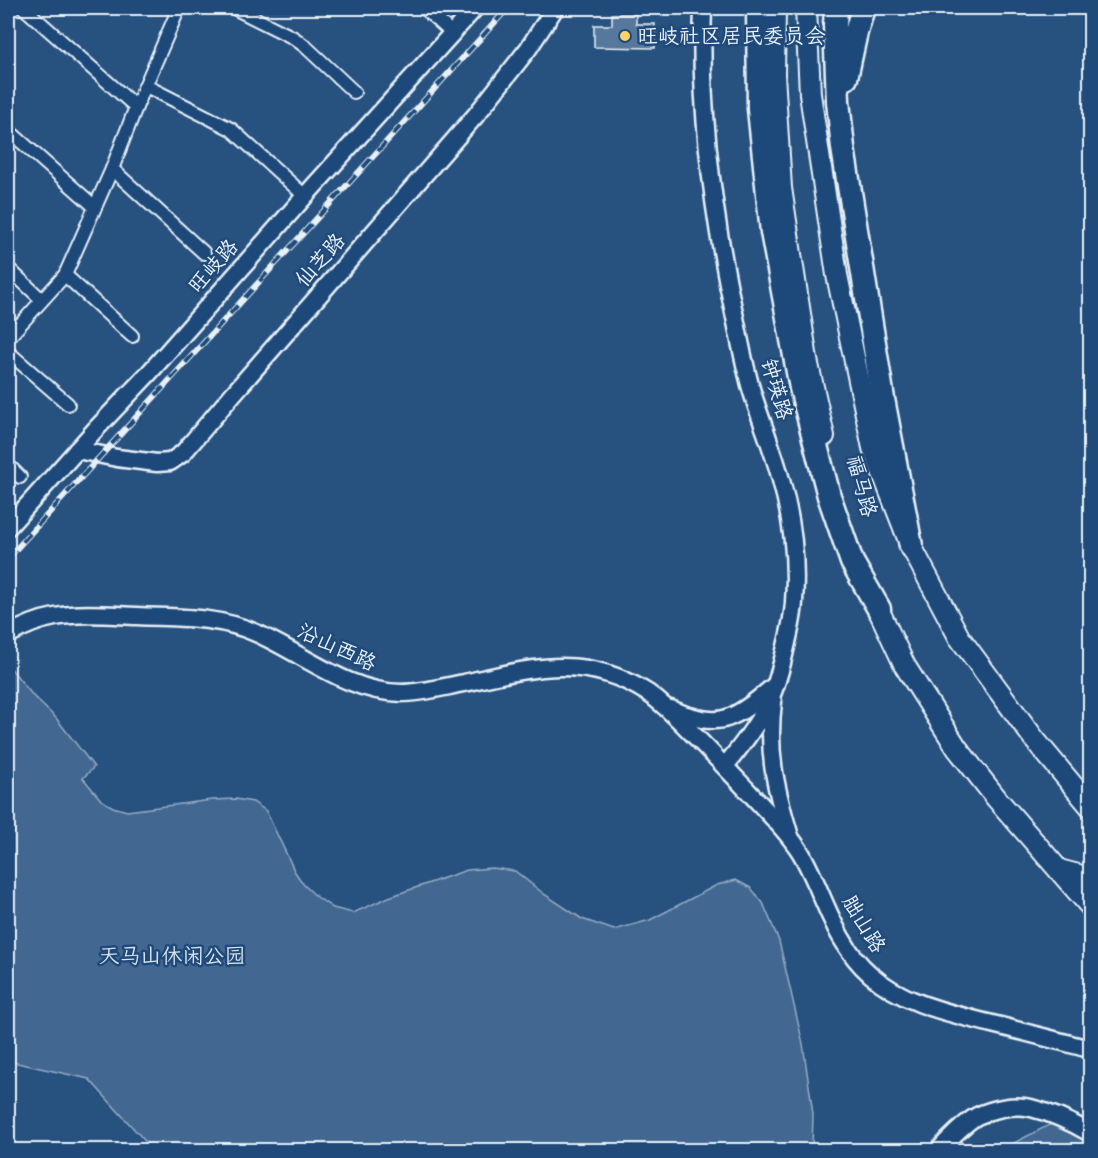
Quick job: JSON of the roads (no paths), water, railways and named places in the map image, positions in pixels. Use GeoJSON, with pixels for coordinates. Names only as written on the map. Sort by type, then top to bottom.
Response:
{"type":"FeatureCollection","features":[{"type":"Feature","properties":{"kind":"highway"},"geometry":{"type":"LineString","coordinates":[[758,8],[759,109],[772,232],[801,388],[829,496],[852,562],[879,609]]}},
{"type":"Feature","properties":{"kind":"highway"},"geometry":{"type":"LineString","coordinates":[[836,8],[838,101],[843,148],[883,399],[911,546]]}},
{"type":"Feature","properties":{"kind":"highway"},"geometry":{"type":"LineString","coordinates":[[843,148],[842,102],[863,8]]}},
{"type":"Feature","properties":{"kind":"main road","name":"福马路"},"geometry":{"type":"LineString","coordinates":[[775,8],[774,74],[781,188],[807,360],[841,511],[879,609],[905,666],[957,748],[997,799],[1090,906]]}},
{"type":"Feature","properties":{"kind":"main road","name":"福马路"},"geometry":{"type":"LineString","coordinates":[[806,8],[810,94],[837,275],[873,448],[911,546],[959,637],[1035,741],[1090,806]]}},
{"type":"Feature","properties":{"kind":"main road"},"geometry":{"type":"LineString","coordinates":[[1059,870],[1080,871],[1090,867]]}},
{"type":"Feature","properties":{"kind":"main road"},"geometry":{"type":"LineString","coordinates":[[1059,870],[1090,878]]}},
{"type":"Feature","properties":{"kind":"street"},"geometry":{"type":"LineString","coordinates":[[24,8],[136,107]]}},
{"type":"Feature","properties":{"kind":"street"},"geometry":{"type":"LineString","coordinates":[[8,338],[64,275],[112,169],[179,8]]}},
{"type":"Feature","properties":{"kind":"street"},"geometry":{"type":"LineString","coordinates":[[234,8],[294,38],[354,92]]}},
{"type":"Feature","properties":{"kind":"street"},"geometry":{"type":"LineString","coordinates":[[424,8],[452,33]]}},
{"type":"Feature","properties":{"kind":"street","name":"旺岐路"},"geometry":{"type":"LineString","coordinates":[[8,527],[149,373],[475,8]]}},
{"type":"Feature","properties":{"kind":"street","name":"仙芝路"},"geometry":{"type":"LineString","coordinates":[[77,450],[157,463],[170,462],[183,453],[476,115],[528,49],[555,8]]}},
{"type":"Feature","properties":{"kind":"street","name":"钟瑛路"},"geometry":{"type":"LineString","coordinates":[[703,8],[704,89],[709,160],[725,271],[751,386],[781,478],[794,550],[795,590],[790,627],[775,685],[759,720],[725,766]]}},
{"type":"Feature","properties":{"kind":"street"},"geometry":{"type":"LineString","coordinates":[[146,86],[231,129],[305,196]]}},
{"type":"Feature","properties":{"kind":"street"},"geometry":{"type":"LineString","coordinates":[[8,130],[95,207]]}},
{"type":"Feature","properties":{"kind":"street"},"geometry":{"type":"LineString","coordinates":[[112,169],[204,253]]}},
{"type":"Feature","properties":{"kind":"street"},"geometry":{"type":"LineString","coordinates":[[8,268],[41,299]]}},
{"type":"Feature","properties":{"kind":"street"},"geometry":{"type":"LineString","coordinates":[[64,275],[132,336]]}},
{"type":"Feature","properties":{"kind":"street"},"geometry":{"type":"LineString","coordinates":[[8,352],[68,404]]}},
{"type":"Feature","properties":{"kind":"street"},"geometry":{"type":"LineString","coordinates":[[8,465],[20,477]]}},
{"type":"Feature","properties":{"kind":"street","name":"沿山西路"},"geometry":{"type":"LineString","coordinates":[[8,635],[54,617],[75,615],[208,620],[254,631],[340,678],[381,691],[402,693],[419,692],[520,670],[555,667],[597,670],[622,679],[650,695],[725,766]]}},
{"type":"Feature","properties":{"kind":"street"},"geometry":{"type":"LineString","coordinates":[[660,703],[680,713],[698,718],[725,719],[758,699],[775,685]]}},
{"type":"Feature","properties":{"kind":"street"},"geometry":{"type":"LineString","coordinates":[[775,685],[770,749],[777,789],[790,836]]}},
{"type":"Feature","properties":{"kind":"street","name":"胐山路"},"geometry":{"type":"LineString","coordinates":[[725,766],[790,836],[802,855],[849,951],[870,975],[887,987],[922,1004],[1090,1049]]}},
{"type":"Feature","properties":{"kind":"street"},"geometry":{"type":"LineString","coordinates":[[939,1150],[975,1117],[1007,1107],[1029,1107],[1063,1118],[1090,1133]]}},
{"type":"Feature","properties":{"kind":"railway"},"geometry":{"type":"LineString","coordinates":[[8,558],[508,8]]}},
{"type":"Feature","properties":{"kind":"place","name":"旺岐社区居民委员会"},"geometry":{"type":"Point","coordinates":[625,36]}},
{"type":"Feature","properties":{"kind":"park label","name":"天马山休闲公园"},"geometry":{"type":"Point","coordinates":[172,956]}}]}
